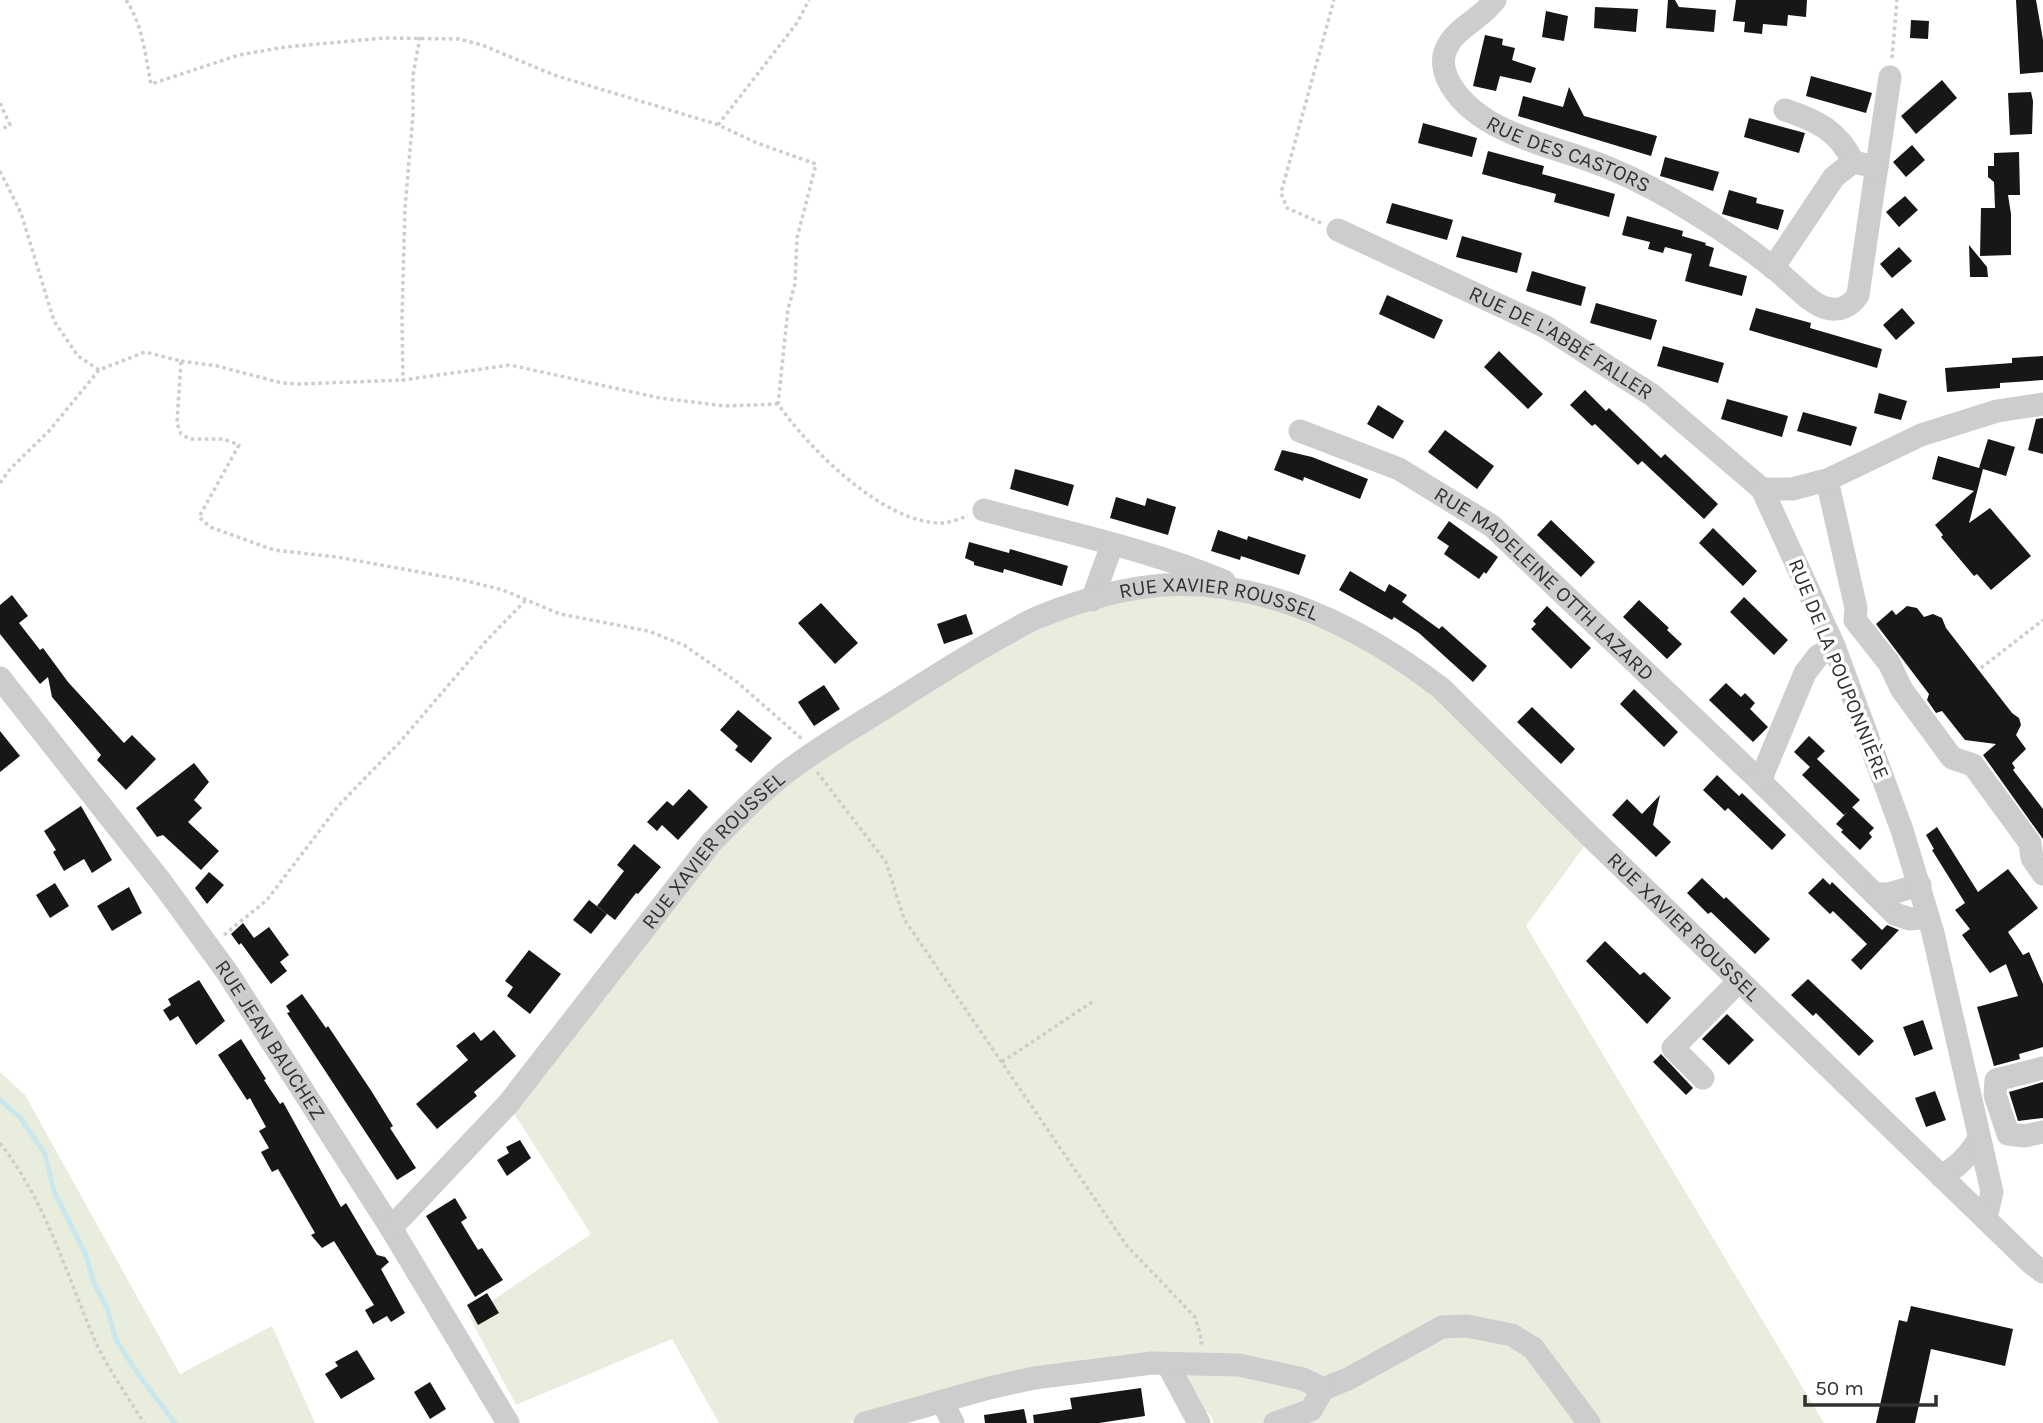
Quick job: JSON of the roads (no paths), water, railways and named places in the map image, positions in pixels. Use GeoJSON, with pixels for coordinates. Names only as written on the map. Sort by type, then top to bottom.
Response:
{"type":"FeatureCollection","features":[{"type":"Feature","properties":{"kind":"street","name":"RUE DES CASTORS"},"geometry":{"type":"LineString","coordinates":[[1513,0],[1492,5],[1451,38],[1443,55],[1444,71],[1453,90],[1469,108],[1492,124],[1607,167],[1657,190],[1700,216],[1826,309],[1846,307],[1853,302],[1860,286],[1890,78]]}},
{"type":"Feature","properties":{"kind":"street"},"geometry":{"type":"LineString","coordinates":[[1785,110],[1823,125],[1847,148],[1853,162]]}},
{"type":"Feature","properties":{"kind":"street"},"geometry":{"type":"LineString","coordinates":[[1773,268],[1834,177],[1853,162]]}},
{"type":"Feature","properties":{"kind":"street"},"geometry":{"type":"LineString","coordinates":[[1853,162],[1877,167]]}},
{"type":"Feature","properties":{"kind":"street","name":"RUE DE L'ABBÉ FALLER"},"geometry":{"type":"LineString","coordinates":[[1338,230],[1546,327],[1652,395],[1762,489]]}},
{"type":"Feature","properties":{"kind":"street"},"geometry":{"type":"LineString","coordinates":[[1762,489],[1792,489],[1826,480],[1921,435],[1997,411],[2043,404]]}},
{"type":"Feature","properties":{"kind":"street","name":"RUE MADELEINE OTTH LAZARD"},"geometry":{"type":"LineString","coordinates":[[1300,431],[1399,469],[1492,526],[1760,781],[1895,914],[1910,919],[1928,917]]}},
{"type":"Feature","properties":{"kind":"street"},"geometry":{"type":"LineString","coordinates":[[1826,480],[1856,608],[1855,620],[1889,663],[1902,690],[1952,758],[1973,765],[2030,843],[2032,858],[2043,874]]}},
{"type":"Feature","properties":{"kind":"street","name":"RUE DE LA POUPONNIÈRE"},"geometry":{"type":"LineString","coordinates":[[1762,489],[1834,646],[1866,727],[1920,886],[1992,1192],[1986,1218]]}},
{"type":"Feature","properties":{"kind":"street"},"geometry":{"type":"LineString","coordinates":[[984,510],[1203,572],[1247,591]]}},
{"type":"Feature","properties":{"kind":"street"},"geometry":{"type":"LineString","coordinates":[[1092,600],[1112,545]]}},
{"type":"Feature","properties":{"kind":"street","name":"RUE XAVIER ROUSSEL"},"geometry":{"type":"LineString","coordinates":[[391,1228],[508,1104],[711,843],[742,811],[785,774],[987,644],[1039,616],[1127,591],[1164,585],[1205,586],[1247,591],[1311,611],[1379,645],[1409,663],[1441,688],[1739,981],[2043,1272]]}},
{"type":"Feature","properties":{"kind":"street"},"geometry":{"type":"LineString","coordinates":[[1760,781],[1805,673],[1818,656],[1834,646]]}},
{"type":"Feature","properties":{"kind":"street","name":"RUE JEAN BAUCHEZ"},"geometry":{"type":"LineString","coordinates":[[0,678],[162,883],[235,983],[391,1228],[508,1423]]}},
{"type":"Feature","properties":{"kind":"street"},"geometry":{"type":"LineString","coordinates":[[1877,894],[1920,886]]}},
{"type":"Feature","properties":{"kind":"street"},"geometry":{"type":"LineString","coordinates":[[1703,1078],[1673,1048],[1739,981]]}},
{"type":"Feature","properties":{"kind":"street"},"geometry":{"type":"LineString","coordinates":[[2043,1068],[1996,1080],[1996,1095],[2008,1134],[2024,1136],[2043,1132]]}},
{"type":"Feature","properties":{"kind":"street"},"geometry":{"type":"LineString","coordinates":[[1941,1176],[1956,1168],[1979,1139]]}},
{"type":"Feature","properties":{"kind":"street"},"geometry":{"type":"LineString","coordinates":[[865,1423],[1034,1378],[1152,1363],[1239,1365],[1313,1384],[1348,1379],[1443,1327],[1467,1326],[1513,1335],[1533,1349],[1589,1423]]}},
{"type":"Feature","properties":{"kind":"street"},"geometry":{"type":"LineString","coordinates":[[1177,1365],[1199,1423]]}},
{"type":"Feature","properties":{"kind":"street"},"geometry":{"type":"LineString","coordinates":[[1275,1423],[1311,1410],[1313,1384]]}},
{"type":"Feature","properties":{"kind":"street"},"geometry":{"type":"LineString","coordinates":[[942,1401],[953,1423]]}},
{"type":"Feature","properties":{"kind":"waterway"},"geometry":{"type":"LineString","coordinates":[[0,1100],[19,1116],[45,1154],[54,1191],[86,1255],[94,1283],[107,1308],[116,1340],[175,1423]]}}]}
